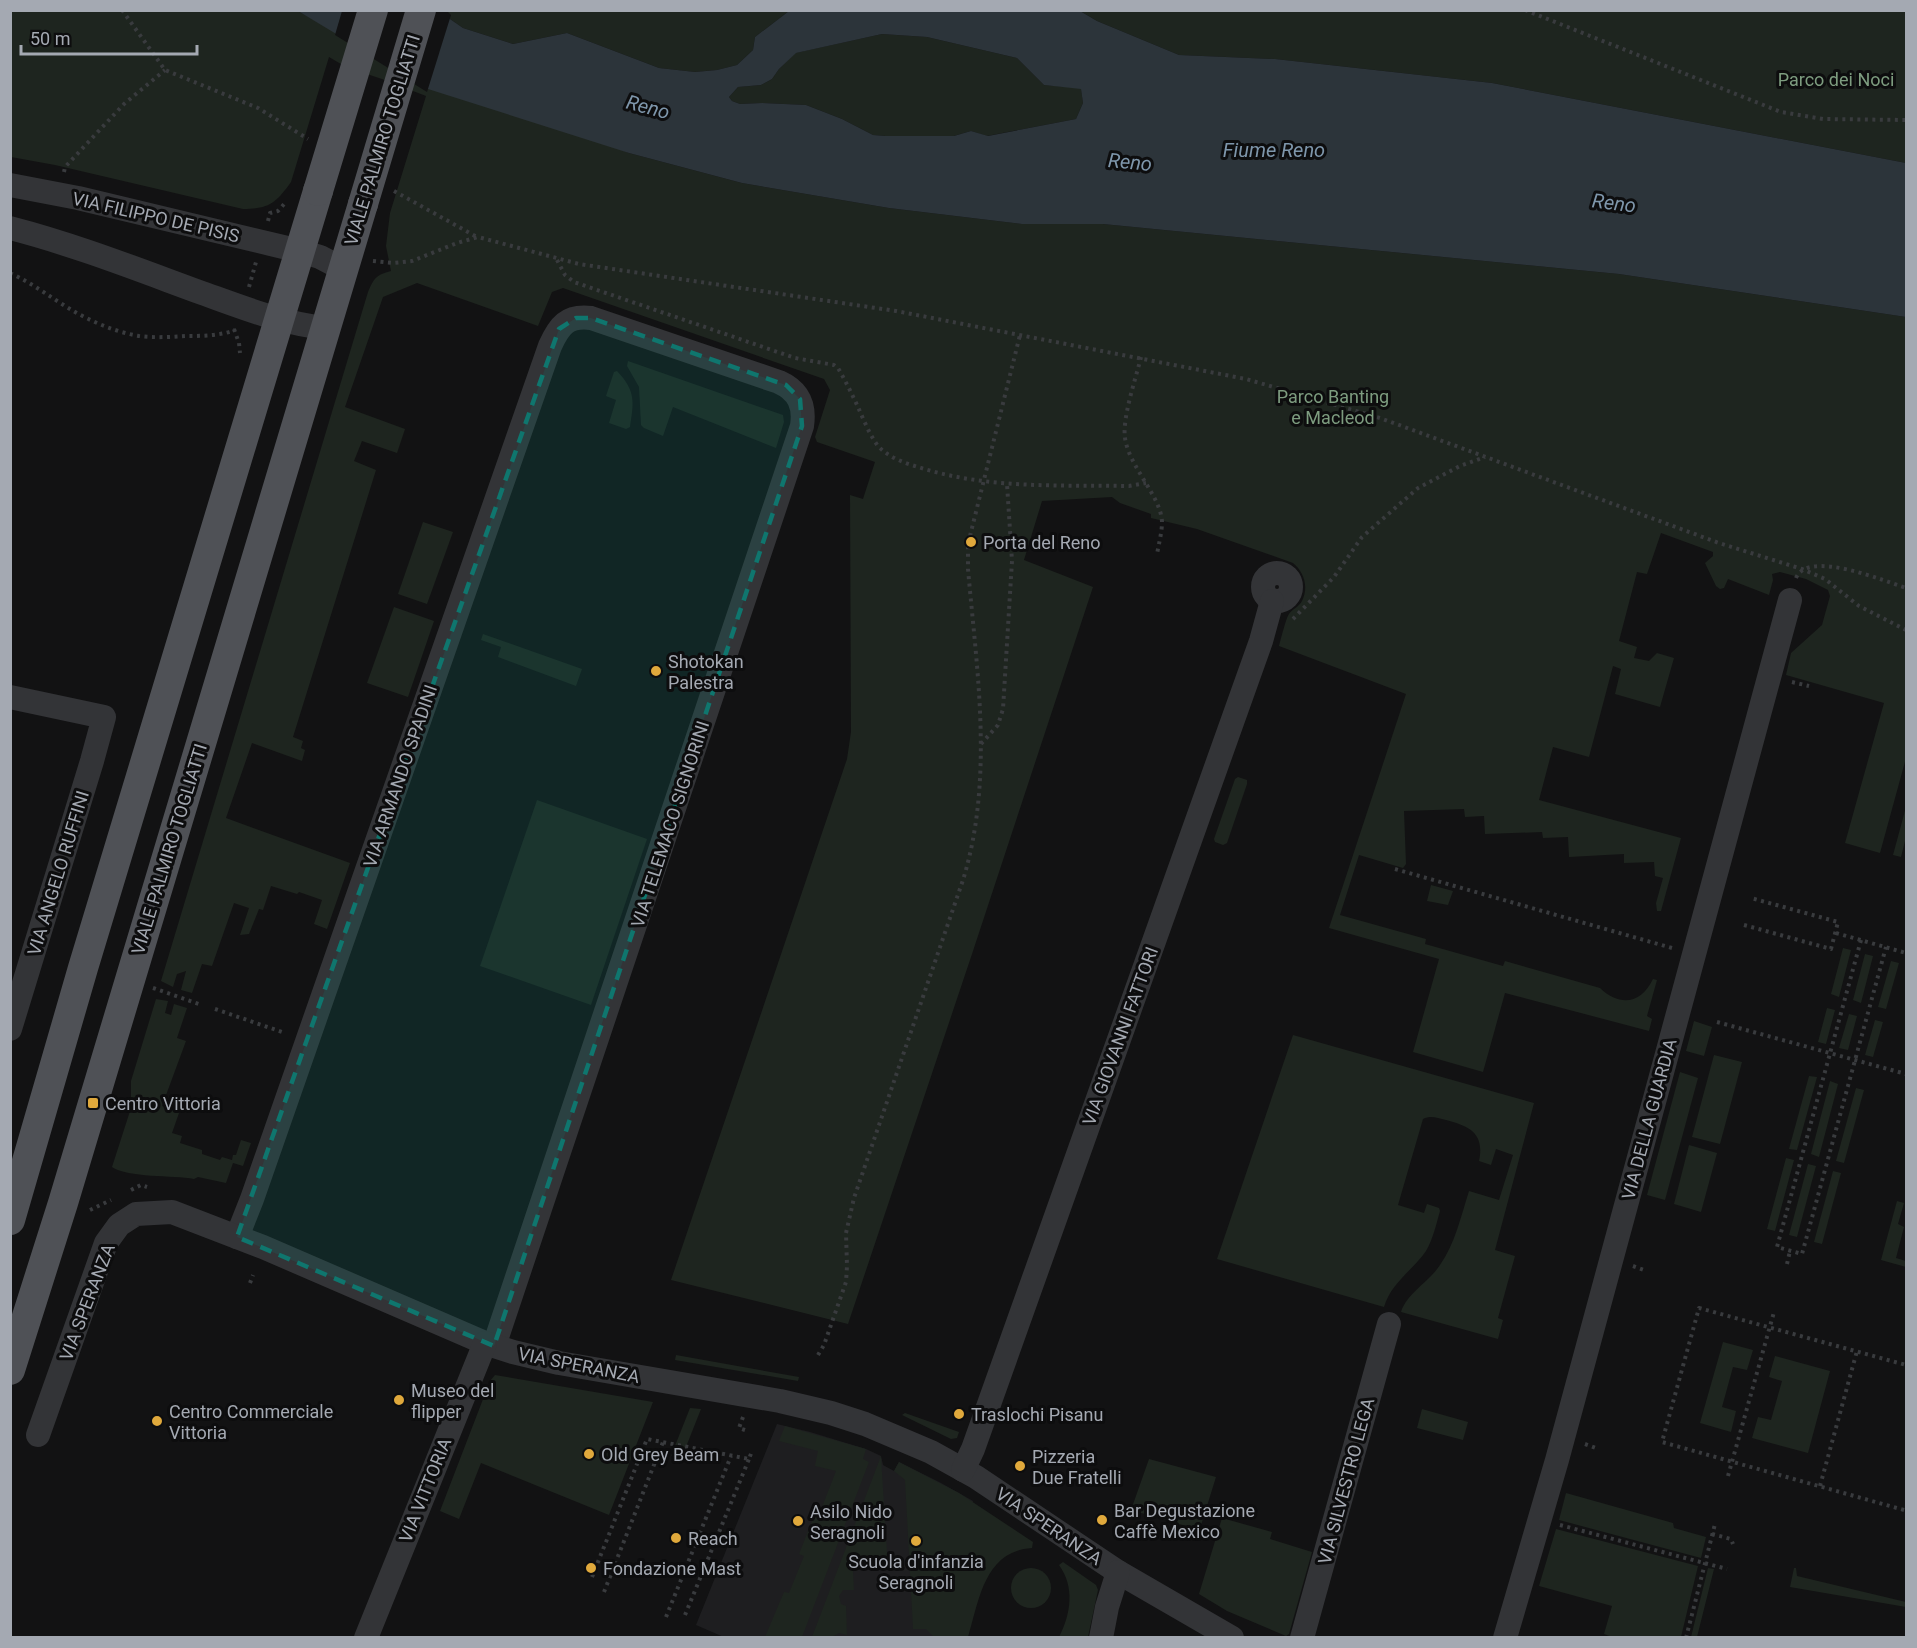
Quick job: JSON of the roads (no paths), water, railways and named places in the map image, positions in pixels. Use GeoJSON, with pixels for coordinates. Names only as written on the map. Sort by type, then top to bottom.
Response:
{"type":"FeatureCollection","features":[{"type":"Feature","properties":{"kind":"main road"},"geometry":{"type":"LineString","coordinates":[[10,1220],[87,957],[373,10]]}},
{"type":"Feature","properties":{"kind":"main road","name":"VIALE PALMIRO TOGLIATTI"},"geometry":{"type":"LineString","coordinates":[[10,1370],[61,1211],[421,10]]}},
{"type":"Feature","properties":{"kind":"street","name":"VIA FILIPPO DE PISIS"},"geometry":{"type":"LineString","coordinates":[[10,185],[78,198],[300,251]]}},
{"type":"Feature","properties":{"kind":"street"},"geometry":{"type":"LineString","coordinates":[[10,228],[95,254],[242,308],[304,325],[325,328]]}},
{"type":"Feature","properties":{"kind":"street","name":"VIALE PALMIRO TOGLIATTI"},"geometry":{"type":"LineString","coordinates":[[300,251],[320,257],[343,269]]}},
{"type":"Feature","properties":{"kind":"street","name":"VIA TELEMACO SIGNORINI"},"geometry":{"type":"LineString","coordinates":[[489,1345],[794,451],[803,416],[800,399],[793,391],[779,382],[591,318],[570,320]]}},
{"type":"Feature","properties":{"kind":"street","name":"VIA ARMANDO SPADINI"},"geometry":{"type":"LineString","coordinates":[[237,1237],[550,346],[559,329],[570,320]]}},
{"type":"Feature","properties":{"kind":"street","name":"VIA DELLA GUARDIA"},"geometry":{"type":"LineString","coordinates":[[1505,1638],[1560,1448],[1790,600]]}},
{"type":"Feature","properties":{"kind":"street","name":"VIA GIOVANNI FATTORI"},"geometry":{"type":"LineString","coordinates":[[963,1470],[981,1426],[1250,672],[1272,601]]}},
{"type":"Feature","properties":{"kind":"street","name":"VIA ANGELO RUFFINI"},"geometry":{"type":"LineString","coordinates":[[10,697],[104,717],[10,1029]]}},
{"type":"Feature","properties":{"kind":"street","name":"VIA SPERANZA"},"geometry":{"type":"LineString","coordinates":[[38,1435],[106,1243],[119,1225],[136,1214],[172,1212],[237,1237],[489,1345],[559,1363],[748,1395],[822,1411],[892,1435],[931,1452],[982,1480],[1118,1572],[1231,1637]]}},
{"type":"Feature","properties":{"kind":"street","name":"VIA SILVESTRO LEGA"},"geometry":{"type":"LineString","coordinates":[[1302,1638],[1389,1324]]}},
{"type":"Feature","properties":{"kind":"street","name":"VIA VITTORIA"},"geometry":{"type":"LineString","coordinates":[[366,1638],[489,1345]]}},
{"type":"Feature","properties":{"kind":"street"},"geometry":{"type":"LineString","coordinates":[[1101,1638],[1107,1607],[1118,1572]]}},
{"type":"Feature","properties":{"kind":"water","name":"Fiume Reno"},"geometry":{"type":"Polygon","coordinates":[[[298,11],[442,11],[463,28],[513,44],[567,33],[659,68],[695,72],[737,65],[753,50],[755,37],[789,11],[1080,11],[1097,21],[1179,55],[1275,59],[1492,83],[1906,163],[1906,317],[1619,274],[1103,224],[1022,224],[889,208],[742,183],[629,153],[428,89],[298,11]],[[882,34],[796,53],[772,79],[761,85],[738,87],[729,97],[740,104],[806,105],[842,119],[873,135],[885,136],[954,136],[971,131],[988,136],[1076,119],[1083,103],[1081,89],[1044,85],[1017,58],[927,37],[882,34]]]}},
{"type":"Feature","properties":{"kind":"place","name":"Porta del Reno"},"geometry":{"type":"Point","coordinates":[971,542]}},
{"type":"Feature","properties":{"kind":"place","name":"Shotokan Palestra"},"geometry":{"type":"Point","coordinates":[656,671]}},
{"type":"Feature","properties":{"kind":"place","name":"Centro Vittoria"},"geometry":{"type":"Point","coordinates":[93,1103]}},
{"type":"Feature","properties":{"kind":"place","name":"Museo del flipper"},"geometry":{"type":"Point","coordinates":[399,1400]}},
{"type":"Feature","properties":{"kind":"place","name":"Traslochi Pisanu"},"geometry":{"type":"Point","coordinates":[959,1414]}},
{"type":"Feature","properties":{"kind":"place","name":"Centro Commerciale Vittoria"},"geometry":{"type":"Point","coordinates":[157,1421]}},
{"type":"Feature","properties":{"kind":"place","name":"Old Grey Beam"},"geometry":{"type":"Point","coordinates":[589,1454]}},
{"type":"Feature","properties":{"kind":"place","name":"Pizzeria Due Fratelli"},"geometry":{"type":"Point","coordinates":[1020,1466]}},
{"type":"Feature","properties":{"kind":"place","name":"Bar Degustazione Caffè Mexico"},"geometry":{"type":"Point","coordinates":[1102,1520]}},
{"type":"Feature","properties":{"kind":"place","name":"Asilo Nido Seragnoli"},"geometry":{"type":"Point","coordinates":[798,1521]}},
{"type":"Feature","properties":{"kind":"place","name":"Reach"},"geometry":{"type":"Point","coordinates":[676,1538]}},
{"type":"Feature","properties":{"kind":"place","name":"Scuola d'infanzia Seragnoli"},"geometry":{"type":"Point","coordinates":[916,1541]}},
{"type":"Feature","properties":{"kind":"place","name":"Fondazione Mast"},"geometry":{"type":"Point","coordinates":[591,1568]}},
{"type":"Feature","properties":{"kind":"park label","name":"Parco dei Noci"},"geometry":{"type":"Point","coordinates":[1836,79]}},
{"type":"Feature","properties":{"kind":"park label","name":"Parco Banting e Macleod"},"geometry":{"type":"Point","coordinates":[1333,406]}},
{"type":"Feature","properties":{"kind":"water label","name":"Reno"},"geometry":{"type":"Point","coordinates":[648,107]}},
{"type":"Feature","properties":{"kind":"water label","name":"Reno"},"geometry":{"type":"Point","coordinates":[1130,162]}},
{"type":"Feature","properties":{"kind":"water label","name":"Reno"},"geometry":{"type":"Point","coordinates":[1614,203]}}]}
